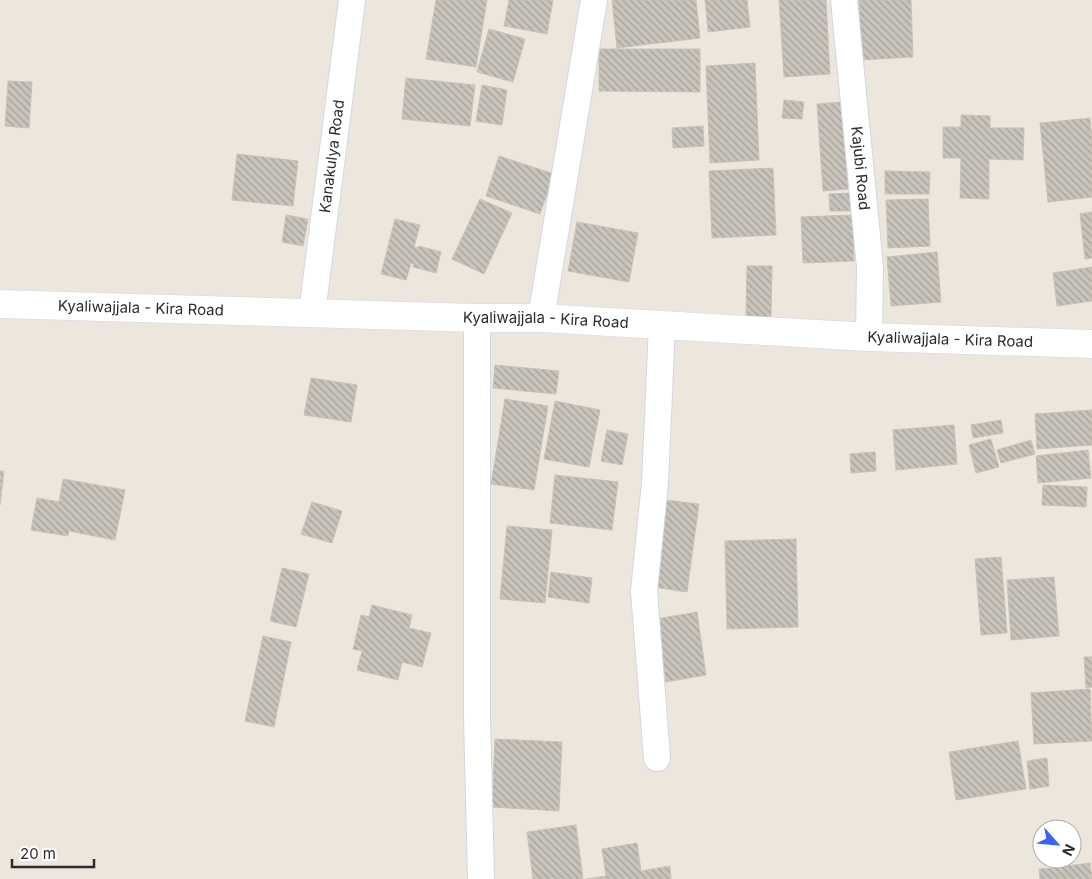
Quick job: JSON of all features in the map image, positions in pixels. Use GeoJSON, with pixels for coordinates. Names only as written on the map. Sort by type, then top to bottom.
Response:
{"type":"FeatureCollection","features":[{"type":"Feature","properties":{"kind":"street","name":"Kanakulya Road"},"geometry":{"type":"LineString","coordinates":[[312,314],[352,0]]}},
{"type":"Feature","properties":{"kind":"street"},"geometry":{"type":"LineString","coordinates":[[541,318],[594,0]]}},
{"type":"Feature","properties":{"kind":"street","name":"Kajubi Road"},"geometry":{"type":"LineString","coordinates":[[844,0],[870,268],[869,337]]}},
{"type":"Feature","properties":{"kind":"street","name":"Kyaliwajjala - Kira Road"},"geometry":{"type":"LineString","coordinates":[[0,304],[312,314],[541,318],[869,337],[1092,344]]}},
{"type":"Feature","properties":{"kind":"street"},"geometry":{"type":"LineString","coordinates":[[478,318],[477,716],[481,879]]}},
{"type":"Feature","properties":{"kind":"street"},"geometry":{"type":"LineString","coordinates":[[656,758],[644,591],[655,483],[662,326]]}},
{"type":"Feature","properties":{"kind":"building"},"geometry":{"type":"Polygon","coordinates":[[[436,0],[487,0],[476,67],[426,59],[436,0]]]}},
{"type":"Feature","properties":{"kind":"building"},"geometry":{"type":"Polygon","coordinates":[[[509,0],[553,0],[547,34],[504,26],[509,0]]]}},
{"type":"Feature","properties":{"kind":"building"},"geometry":{"type":"Polygon","coordinates":[[[612,0],[696,0],[700,38],[617,48],[612,0]]]}},
{"type":"Feature","properties":{"kind":"building"},"geometry":{"type":"Polygon","coordinates":[[[705,0],[747,0],[750,27],[708,32],[705,0]]]}},
{"type":"Feature","properties":{"kind":"building"},"geometry":{"type":"Polygon","coordinates":[[[779,0],[826,0],[830,74],[784,77],[779,0]]]}},
{"type":"Feature","properties":{"kind":"building"},"geometry":{"type":"Polygon","coordinates":[[[859,0],[911,0],[913,57],[861,60],[859,0]]]}},
{"type":"Feature","properties":{"kind":"building"},"geometry":{"type":"Polygon","coordinates":[[[489,29],[525,39],[513,82],[477,72],[489,29]]]}},
{"type":"Feature","properties":{"kind":"building"},"geometry":{"type":"Polygon","coordinates":[[[599,49],[700,49],[700,92],[599,91],[599,49]]]}},
{"type":"Feature","properties":{"kind":"building"},"geometry":{"type":"Polygon","coordinates":[[[755,63],[759,160],[710,163],[706,66],[755,63]]]}},
{"type":"Feature","properties":{"kind":"building"},"geometry":{"type":"Polygon","coordinates":[[[406,78],[475,85],[470,126],[402,119],[406,78]]]}},
{"type":"Feature","properties":{"kind":"building"},"geometry":{"type":"Polygon","coordinates":[[[8,81],[32,82],[29,128],[5,126],[8,81]]]}},
{"type":"Feature","properties":{"kind":"building"},"geometry":{"type":"Polygon","coordinates":[[[482,85],[507,90],[502,125],[476,121],[482,85]]]}},
{"type":"Feature","properties":{"kind":"building"},"geometry":{"type":"Polygon","coordinates":[[[784,100],[804,102],[802,119],[782,118],[784,100]]]}},
{"type":"Feature","properties":{"kind":"building"},"geometry":{"type":"Polygon","coordinates":[[[842,102],[848,189],[823,191],[817,104],[842,102]]]}},
{"type":"Feature","properties":{"kind":"building"},"geometry":{"type":"Polygon","coordinates":[[[961,115],[990,116],[990,128],[1024,128],[1023,160],[989,159],[989,199],[960,198],[961,158],[943,158],[943,127],[961,127],[961,115]]]}},
{"type":"Feature","properties":{"kind":"building"},"geometry":{"type":"Polygon","coordinates":[[[1090,118],[1092,197],[1048,202],[1040,123],[1090,118]]]}},
{"type":"Feature","properties":{"kind":"building"},"geometry":{"type":"Polygon","coordinates":[[[703,126],[704,146],[673,148],[672,128],[703,126]]]}},
{"type":"Feature","properties":{"kind":"building"},"geometry":{"type":"Polygon","coordinates":[[[237,154],[298,161],[293,206],[232,200],[237,154]]]}},
{"type":"Feature","properties":{"kind":"building"},"geometry":{"type":"Polygon","coordinates":[[[499,156],[554,174],[540,214],[486,196],[499,156]]]}},
{"type":"Feature","properties":{"kind":"building"},"geometry":{"type":"Polygon","coordinates":[[[773,168],[776,235],[712,238],[709,171],[773,168]]]}},
{"type":"Feature","properties":{"kind":"building"},"geometry":{"type":"Polygon","coordinates":[[[885,171],[930,172],[929,194],[885,194],[885,171]]]}},
{"type":"Feature","properties":{"kind":"building"},"geometry":{"type":"Polygon","coordinates":[[[853,193],[853,211],[830,211],[829,194],[853,193]]]}},
{"type":"Feature","properties":{"kind":"building"},"geometry":{"type":"Polygon","coordinates":[[[480,199],[512,213],[484,274],[452,259],[480,199]]]}},
{"type":"Feature","properties":{"kind":"building"},"geometry":{"type":"Polygon","coordinates":[[[928,199],[930,246],[888,248],[886,200],[928,199]]]}},
{"type":"Feature","properties":{"kind":"building"},"geometry":{"type":"Polygon","coordinates":[[[1092,212],[1092,258],[1085,259],[1080,214],[1092,212]]]}},
{"type":"Feature","properties":{"kind":"building"},"geometry":{"type":"Polygon","coordinates":[[[286,215],[308,219],[303,246],[282,242],[286,215]]]}},
{"type":"Feature","properties":{"kind":"building"},"geometry":{"type":"Polygon","coordinates":[[[853,215],[854,261],[803,263],[801,217],[853,215]]]}},
{"type":"Feature","properties":{"kind":"building"},"geometry":{"type":"Polygon","coordinates":[[[395,219],[420,225],[414,247],[419,248],[419,246],[441,252],[436,273],[413,267],[414,264],[411,263],[406,280],[381,274],[395,219]]]}},
{"type":"Feature","properties":{"kind":"building"},"geometry":{"type":"Polygon","coordinates":[[[577,222],[638,233],[629,282],[568,271],[577,222]]]}},
{"type":"Feature","properties":{"kind":"building"},"geometry":{"type":"Polygon","coordinates":[[[937,252],[941,302],[891,306],[887,257],[937,252]]]}},
{"type":"Feature","properties":{"kind":"building"},"geometry":{"type":"Polygon","coordinates":[[[747,266],[772,266],[771,318],[746,318],[747,266]]]}},
{"type":"Feature","properties":{"kind":"building"},"geometry":{"type":"Polygon","coordinates":[[[1092,267],[1092,301],[1057,306],[1053,273],[1092,267]]]}},
{"type":"Feature","properties":{"kind":"building"},"geometry":{"type":"Polygon","coordinates":[[[495,365],[559,371],[556,394],[493,388],[495,365]]]}},
{"type":"Feature","properties":{"kind":"building"},"geometry":{"type":"Polygon","coordinates":[[[311,378],[357,385],[351,422],[304,415],[311,378]]]}},
{"type":"Feature","properties":{"kind":"building"},"geometry":{"type":"Polygon","coordinates":[[[505,399],[548,406],[534,490],[491,484],[505,399]]]}},
{"type":"Feature","properties":{"kind":"building"},"geometry":{"type":"Polygon","coordinates":[[[555,401],[600,410],[589,467],[544,459],[555,401]]]}},
{"type":"Feature","properties":{"kind":"building"},"geometry":{"type":"Polygon","coordinates":[[[1092,410],[1092,445],[1037,449],[1035,414],[1092,410]]]}},
{"type":"Feature","properties":{"kind":"building"},"geometry":{"type":"Polygon","coordinates":[[[1001,420],[1003,433],[973,438],[971,425],[1001,420]]]}},
{"type":"Feature","properties":{"kind":"building"},"geometry":{"type":"Polygon","coordinates":[[[954,425],[957,464],[896,470],[893,430],[954,425]]]}},
{"type":"Feature","properties":{"kind":"building"},"geometry":{"type":"Polygon","coordinates":[[[607,430],[628,434],[622,465],[601,461],[607,430]]]}},
{"type":"Feature","properties":{"kind":"building"},"geometry":{"type":"Polygon","coordinates":[[[991,439],[999,467],[976,473],[969,445],[991,439]]]}},
{"type":"Feature","properties":{"kind":"building"},"geometry":{"type":"Polygon","coordinates":[[[1031,440],[1035,454],[1001,463],[997,450],[1031,440]]]}},
{"type":"Feature","properties":{"kind":"building"},"geometry":{"type":"Polygon","coordinates":[[[1088,450],[1091,478],[1038,483],[1036,456],[1088,450]]]}},
{"type":"Feature","properties":{"kind":"building"},"geometry":{"type":"Polygon","coordinates":[[[875,452],[876,471],[851,473],[850,454],[875,452]]]}},
{"type":"Feature","properties":{"kind":"building"},"geometry":{"type":"Polygon","coordinates":[[[0,471],[4,471],[0,505],[0,471]]]}},
{"type":"Feature","properties":{"kind":"building"},"geometry":{"type":"Polygon","coordinates":[[[555,475],[618,482],[612,530],[550,523],[555,475]]]}},
{"type":"Feature","properties":{"kind":"building"},"geometry":{"type":"Polygon","coordinates":[[[63,479],[125,490],[115,540],[69,531],[68,536],[31,530],[37,498],[59,502],[63,479]]]}},
{"type":"Feature","properties":{"kind":"building"},"geometry":{"type":"Polygon","coordinates":[[[1043,485],[1087,487],[1086,507],[1042,505],[1043,485]]]}},
{"type":"Feature","properties":{"kind":"building"},"geometry":{"type":"Polygon","coordinates":[[[665,500],[699,504],[687,592],[654,587],[665,500]]]}},
{"type":"Feature","properties":{"kind":"building"},"geometry":{"type":"Polygon","coordinates":[[[312,502],[342,511],[332,543],[301,534],[312,502]]]}},
{"type":"Feature","properties":{"kind":"building"},"geometry":{"type":"Polygon","coordinates":[[[507,526],[552,530],[545,603],[500,599],[507,526]]]}},
{"type":"Feature","properties":{"kind":"building"},"geometry":{"type":"Polygon","coordinates":[[[796,539],[798,627],[727,629],[725,541],[796,539]]]}},
{"type":"Feature","properties":{"kind":"building"},"geometry":{"type":"Polygon","coordinates":[[[1001,557],[1007,633],[981,635],[975,559],[1001,557]]]}},
{"type":"Feature","properties":{"kind":"building"},"geometry":{"type":"Polygon","coordinates":[[[282,568],[309,574],[296,627],[270,621],[282,568]]]}},
{"type":"Feature","properties":{"kind":"building"},"geometry":{"type":"Polygon","coordinates":[[[551,572],[592,578],[589,603],[548,597],[551,572]]]}},
{"type":"Feature","properties":{"kind":"building"},"geometry":{"type":"Polygon","coordinates":[[[1054,577],[1059,636],[1011,640],[1007,580],[1054,577]]]}},
{"type":"Feature","properties":{"kind":"building"},"geometry":{"type":"Polygon","coordinates":[[[372,605],[412,615],[409,628],[431,633],[422,667],[402,662],[398,680],[357,670],[362,651],[353,649],[361,615],[369,617],[372,605]]]}},
{"type":"Feature","properties":{"kind":"building"},"geometry":{"type":"Polygon","coordinates":[[[697,612],[706,675],[666,682],[656,619],[697,612]]]}},
{"type":"Feature","properties":{"kind":"building"},"geometry":{"type":"Polygon","coordinates":[[[263,636],[291,642],[274,727],[245,721],[263,636]]]}},
{"type":"Feature","properties":{"kind":"building"},"geometry":{"type":"Polygon","coordinates":[[[1084,657],[1092,657],[1092,687],[1086,688],[1084,657]]]}},
{"type":"Feature","properties":{"kind":"building"},"geometry":{"type":"Polygon","coordinates":[[[1090,689],[1092,741],[1034,744],[1031,693],[1090,689]]]}},
{"type":"Feature","properties":{"kind":"building"},"geometry":{"type":"Polygon","coordinates":[[[495,739],[562,742],[559,811],[492,807],[495,739]]]}},
{"type":"Feature","properties":{"kind":"building"},"geometry":{"type":"Polygon","coordinates":[[[1018,741],[1026,789],[956,800],[949,752],[1018,741]]]}},
{"type":"Feature","properties":{"kind":"building"},"geometry":{"type":"Polygon","coordinates":[[[1047,758],[1049,786],[1030,789],[1027,761],[1047,758]]]}},
{"type":"Feature","properties":{"kind":"building"},"geometry":{"type":"Polygon","coordinates":[[[576,825],[583,879],[533,879],[527,832],[576,825]]]}},
{"type":"Feature","properties":{"kind":"building"},"geometry":{"type":"Polygon","coordinates":[[[637,843],[641,871],[670,866],[671,879],[587,879],[606,876],[602,849],[637,843]]]}},
{"type":"Feature","properties":{"kind":"building"},"geometry":{"type":"Polygon","coordinates":[[[1090,863],[1092,879],[1040,879],[1039,869],[1082,869],[1082,864],[1090,863]]]}}]}
